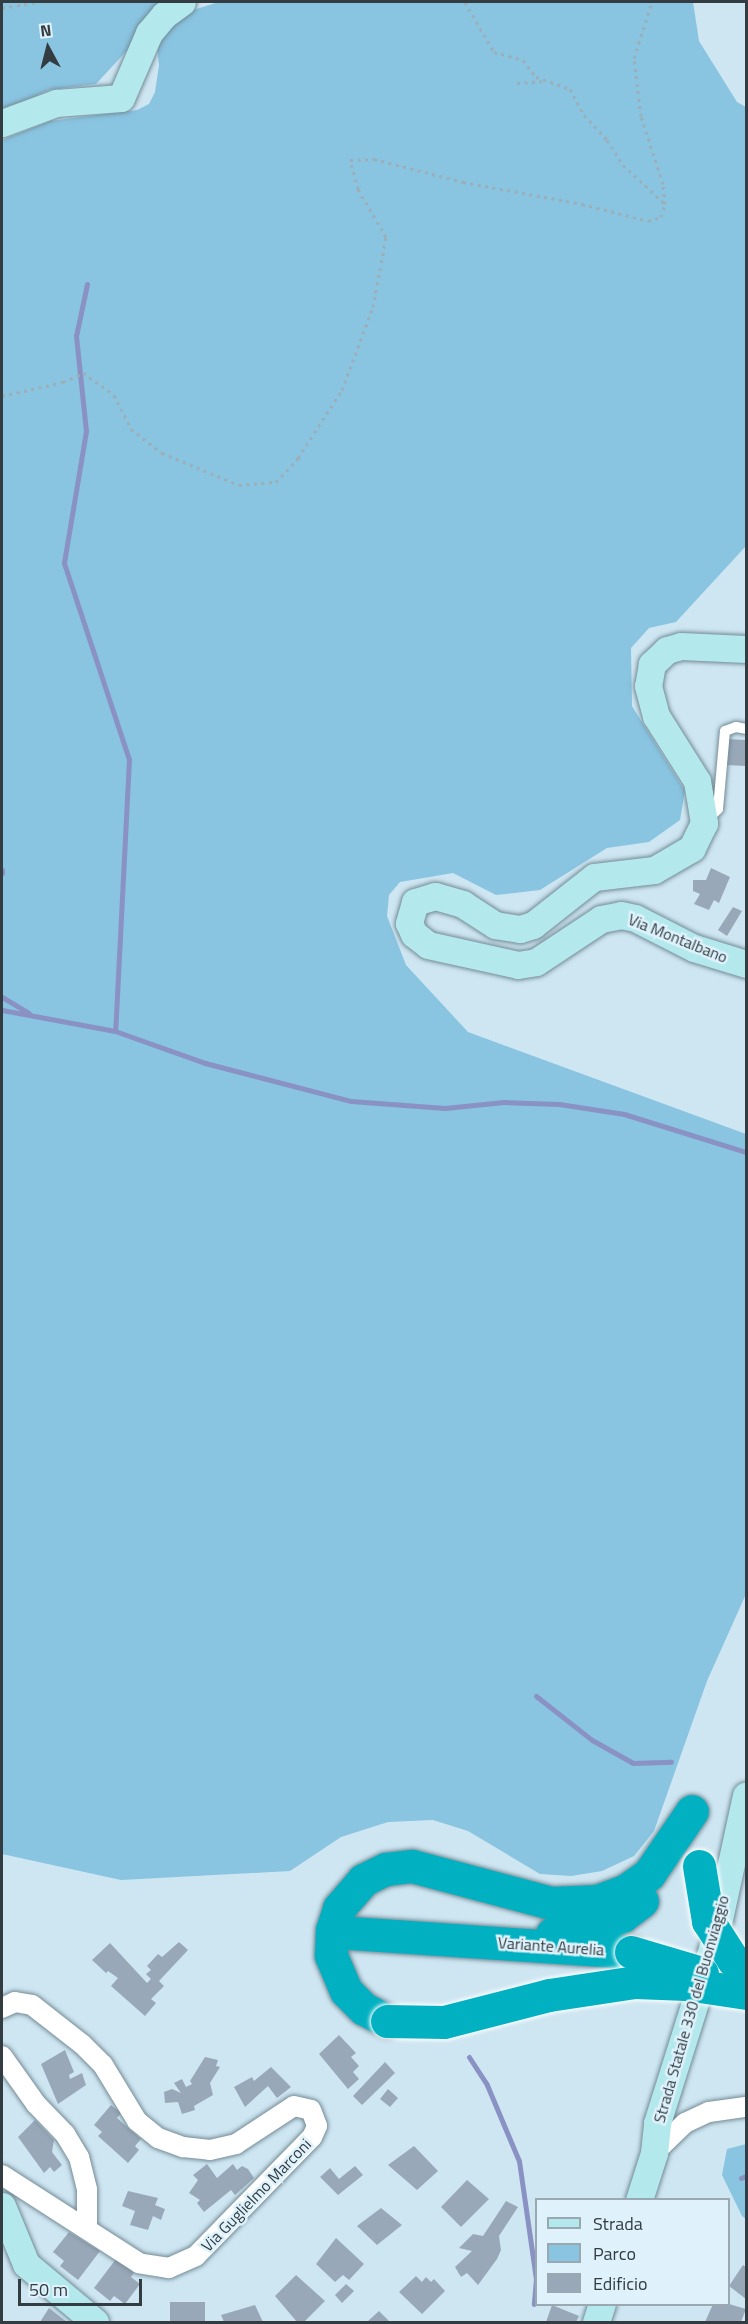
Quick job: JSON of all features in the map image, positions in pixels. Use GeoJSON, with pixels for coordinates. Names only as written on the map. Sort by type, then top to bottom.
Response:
{"type":"FeatureCollection","features":[{"type":"Feature","properties":{"kind":"highway"},"geometry":{"type":"LineString","coordinates":[[692,1811],[708,1921],[733,1960],[747,1971]]}},
{"type":"Feature","properties":{"kind":"highway"},"geometry":{"type":"LineString","coordinates":[[487,1942],[588,1930],[622,1916],[646,1897],[669,1869],[692,1811]]}},
{"type":"Feature","properties":{"kind":"highway"},"geometry":{"type":"LineString","coordinates":[[692,1811],[649,1874],[626,1891],[597,1901],[551,1903],[412,1866],[386,1869],[363,1880],[339,1908],[332,1930],[331,1955],[346,1991],[364,2009],[387,2021],[444,2022],[549,1995],[635,1982],[686,1984],[747,1993]]}},
{"type":"Feature","properties":{"kind":"highway","name":"Variante Aurelia"},"geometry":{"type":"LineString","coordinates":[[351,1933],[631,1952],[747,1987]]}},
{"type":"Feature","properties":{"kind":"street"},"geometry":{"type":"LineString","coordinates":[[2,123],[56,103],[121,98],[149,33],[164,15],[182,2]]}},
{"type":"Feature","properties":{"kind":"street"},"geometry":{"type":"LineString","coordinates":[[704,823],[697,781],[656,716],[649,675],[658,656],[681,646],[747,649]]}},
{"type":"Feature","properties":{"kind":"street","name":"Via Montalbano"},"geometry":{"type":"LineString","coordinates":[[704,823],[692,848],[667,866],[594,877],[533,925],[520,929],[495,925],[463,904],[435,896],[415,902],[409,923],[414,934],[428,945],[518,965],[536,962],[601,919],[621,915],[636,918],[694,948],[747,964]]}},
{"type":"Feature","properties":{"kind":"street","name":"Strada Statale 330 del Buonviaggio"},"geometry":{"type":"LineString","coordinates":[[639,2198],[654,2154],[657,2123],[714,1942],[747,1795]]}},
{"type":"Feature","properties":{"kind":"street","name":"Via Guglielmo Marconi"},"geometry":{"type":"LineString","coordinates":[[2,2008],[15,2002],[32,2005],[82,2044],[103,2065],[137,2121],[158,2138],[183,2148],[210,2150],[236,2144],[294,2106],[306,2107],[315,2114],[317,2126],[312,2137],[196,2256],[183,2264],[161,2268],[139,2263],[2,2175]]}},
{"type":"Feature","properties":{"kind":"street"},"geometry":{"type":"LineString","coordinates":[[2,2056],[36,2104],[65,2134],[79,2157],[87,2190],[87,2228]]}},
{"type":"Feature","properties":{"kind":"street","name":"Strada Statale 330 del Buonviaggio"},"geometry":{"type":"LineString","coordinates":[[654,2154],[685,2123],[710,2112],[747,2107]]}},
{"type":"Feature","properties":{"kind":"street"},"geometry":{"type":"LineString","coordinates":[[2,2206],[26,2264],[95,2322]]}},
{"type":"Feature","properties":{"kind":"street"},"geometry":{"type":"LineString","coordinates":[[596,2322],[601,2306]]}},
{"type":"Feature","properties":{"kind":"lane"},"geometry":{"type":"LineString","coordinates":[[704,823],[718,809],[725,731],[736,727],[747,729]]}},
{"type":"Feature","properties":{"kind":"path"},"geometry":{"type":"LineString","coordinates":[[2,8],[36,2]]}},
{"type":"Feature","properties":{"kind":"path"},"geometry":{"type":"LineString","coordinates":[[465,2],[495,52],[523,60],[544,81]]}},
{"type":"Feature","properties":{"kind":"path"},"geometry":{"type":"LineString","coordinates":[[2,396],[36,389],[83,373],[114,395],[131,429],[162,453],[239,485],[276,482],[298,458],[342,390],[373,307],[386,237],[358,189],[350,160],[374,159],[463,182],[592,206],[648,221],[662,217],[665,204],[663,184],[641,116],[634,58],[652,2]]}},
{"type":"Feature","properties":{"kind":"path"},"geometry":{"type":"LineString","coordinates":[[517,83],[544,81],[570,89],[584,115],[607,140],[623,165],[665,204]]}},
{"type":"Feature","properties":{"kind":"green space"},"geometry":{"type":"Polygon","coordinates":[[[2,2],[160,2],[136,31],[133,44],[96,84],[49,90],[2,112],[2,2]]]}},
{"type":"Feature","properties":{"kind":"green space"},"geometry":{"type":"Polygon","coordinates":[[[219,2],[693,2],[699,41],[737,102],[746,107],[746,546],[676,622],[649,628],[631,648],[632,706],[685,791],[680,820],[649,842],[607,848],[540,890],[496,895],[453,873],[400,882],[389,895],[387,916],[406,965],[468,1032],[746,1134],[746,1594],[707,1681],[654,1831],[634,1856],[602,1871],[571,1876],[540,1874],[468,1831],[433,1820],[388,1822],[341,1837],[290,1871],[121,1880],[2,1854],[2,140],[50,121],[137,110],[149,104],[155,92],[159,65],[157,47],[162,34],[183,13],[219,2]]]}},
{"type":"Feature","properties":{"kind":"green space"},"geometry":{"type":"Polygon","coordinates":[[[746,2144],[746,2219],[742,2216],[722,2175],[727,2149],[746,2144]]]}},
{"type":"Feature","properties":{"kind":"building"},"geometry":{"type":"Polygon","coordinates":[[[727,739],[746,740],[746,766],[726,765],[727,739]]]}},
{"type":"Feature","properties":{"kind":"building"},"geometry":{"type":"Polygon","coordinates":[[[711,868],[730,877],[719,903],[714,900],[709,910],[694,904],[700,894],[693,891],[693,880],[706,880],[711,868]]]}},
{"type":"Feature","properties":{"kind":"building"},"geometry":{"type":"Polygon","coordinates":[[[733,907],[742,911],[727,936],[718,930],[733,907]]]}},
{"type":"Feature","properties":{"kind":"building"},"geometry":{"type":"Polygon","coordinates":[[[179,1942],[188,1950],[159,1981],[164,1986],[151,1999],[156,2003],[145,2016],[111,1986],[118,1978],[108,1971],[106,1973],[92,1960],[110,1943],[147,1983],[151,1979],[146,1974],[151,1970],[147,1966],[158,1954],[162,1957],[179,1942]]]}},
{"type":"Feature","properties":{"kind":"building"},"geometry":{"type":"Polygon","coordinates":[[[339,2035],[356,2053],[351,2057],[359,2066],[353,2072],[359,2079],[348,2089],[319,2054],[339,2035]]]}},
{"type":"Feature","properties":{"kind":"building"},"geometry":{"type":"Polygon","coordinates":[[[65,2050],[74,2072],[69,2075],[70,2079],[82,2073],[86,2085],[58,2104],[41,2064],[65,2050]]]}},
{"type":"Feature","properties":{"kind":"building"},"geometry":{"type":"Polygon","coordinates":[[[205,2057],[218,2060],[216,2066],[220,2067],[210,2083],[213,2095],[194,2106],[195,2110],[182,2114],[178,2102],[165,2103],[164,2092],[172,2089],[181,2093],[174,2083],[182,2079],[186,2087],[192,2084],[190,2081],[205,2057]]]}},
{"type":"Feature","properties":{"kind":"building"},"geometry":{"type":"Polygon","coordinates":[[[385,2062],[395,2073],[362,2105],[353,2096],[385,2062]]]}},
{"type":"Feature","properties":{"kind":"building"},"geometry":{"type":"Polygon","coordinates":[[[271,2067],[291,2087],[277,2098],[268,2086],[245,2107],[234,2087],[252,2077],[254,2081],[271,2067]]]}},
{"type":"Feature","properties":{"kind":"building"},"geometry":{"type":"Polygon","coordinates":[[[388,2089],[398,2098],[390,2107],[380,2099],[388,2089]]]}},
{"type":"Feature","properties":{"kind":"building"},"geometry":{"type":"Polygon","coordinates":[[[111,2105],[121,2113],[117,2118],[141,2139],[135,2146],[139,2150],[128,2163],[98,2136],[102,2132],[94,2125],[111,2105]]]}},
{"type":"Feature","properties":{"kind":"building"},"geometry":{"type":"Polygon","coordinates":[[[35,2120],[54,2140],[52,2152],[62,2165],[54,2172],[50,2167],[44,2173],[18,2137],[35,2120]]]}},
{"type":"Feature","properties":{"kind":"building"},"geometry":{"type":"Polygon","coordinates":[[[414,2146],[438,2171],[417,2190],[388,2165],[414,2146]]]}},
{"type":"Feature","properties":{"kind":"building"},"geometry":{"type":"Polygon","coordinates":[[[207,2164],[217,2178],[233,2164],[237,2170],[242,2166],[248,2169],[254,2178],[235,2195],[231,2190],[204,2212],[197,2203],[200,2200],[189,2193],[198,2180],[193,2175],[207,2164]]]}},
{"type":"Feature","properties":{"kind":"building"},"geometry":{"type":"Polygon","coordinates":[[[355,2166],[363,2175],[338,2195],[320,2177],[330,2168],[339,2179],[355,2166]]]}},
{"type":"Feature","properties":{"kind":"building"},"geometry":{"type":"Polygon","coordinates":[[[467,2180],[489,2199],[461,2227],[441,2207],[467,2180]]]}},
{"type":"Feature","properties":{"kind":"building"},"geometry":{"type":"Polygon","coordinates":[[[128,2191],[158,2198],[155,2205],[165,2209],[161,2220],[153,2216],[148,2230],[130,2225],[135,2211],[122,2206],[128,2191]]]}},
{"type":"Feature","properties":{"kind":"building"},"geometry":{"type":"Polygon","coordinates":[[[506,2201],[518,2207],[499,2236],[501,2250],[497,2259],[478,2285],[467,2273],[461,2277],[455,2267],[472,2251],[459,2248],[473,2234],[483,2236],[506,2201]]]}},
{"type":"Feature","properties":{"kind":"building"},"geometry":{"type":"Polygon","coordinates":[[[381,2208],[402,2225],[377,2245],[357,2226],[381,2208]]]}},
{"type":"Feature","properties":{"kind":"building"},"geometry":{"type":"Polygon","coordinates":[[[69,2232],[100,2251],[78,2280],[60,2266],[64,2261],[53,2252],[69,2232]]]}},
{"type":"Feature","properties":{"kind":"building"},"geometry":{"type":"Polygon","coordinates":[[[336,2238],[364,2264],[349,2280],[343,2275],[335,2282],[316,2264],[336,2238]]]}},
{"type":"Feature","properties":{"kind":"building"},"geometry":{"type":"Polygon","coordinates":[[[116,2259],[134,2273],[131,2277],[140,2284],[125,2304],[114,2296],[110,2301],[94,2288],[116,2259]]]}},
{"type":"Feature","properties":{"kind":"building"},"geometry":{"type":"Polygon","coordinates":[[[743,2265],[746,2267],[746,2299],[730,2284],[743,2265]]]}},
{"type":"Feature","properties":{"kind":"building"},"geometry":{"type":"Polygon","coordinates":[[[296,2275],[325,2301],[304,2322],[297,2322],[275,2296],[296,2275]]]}},
{"type":"Feature","properties":{"kind":"building"},"geometry":{"type":"Polygon","coordinates":[[[416,2276],[422,2282],[426,2277],[431,2282],[434,2279],[445,2291],[422,2314],[399,2292],[416,2276]]]}},
{"type":"Feature","properties":{"kind":"building"},"geometry":{"type":"Polygon","coordinates":[[[346,2284],[354,2291],[342,2303],[335,2295],[346,2284]]]}},
{"type":"Feature","properties":{"kind":"building"},"geometry":{"type":"Polygon","coordinates":[[[170,2302],[205,2302],[205,2322],[170,2322],[170,2302]]]}},
{"type":"Feature","properties":{"kind":"building"},"geometry":{"type":"Polygon","coordinates":[[[730,2304],[746,2309],[741,2322],[705,2322],[712,2306],[730,2304]]]}},
{"type":"Feature","properties":{"kind":"building"},"geometry":{"type":"Polygon","coordinates":[[[255,2305],[263,2322],[224,2322],[221,2315],[255,2305]]]}},
{"type":"Feature","properties":{"kind":"building"},"geometry":{"type":"Polygon","coordinates":[[[552,2306],[579,2316],[576,2322],[546,2322],[552,2306]]]}},
{"type":"Feature","properties":{"kind":"building"},"geometry":{"type":"Polygon","coordinates":[[[49,2308],[67,2322],[40,2322],[49,2308]]]}},
{"type":"Feature","properties":{"kind":"building"},"geometry":{"type":"Polygon","coordinates":[[[379,2311],[390,2322],[367,2322],[379,2311]]]}},
{"type":"Feature","properties":{"kind":"waterway"},"geometry":{"type":"LineString","coordinates":[[87,284],[76,336],[86,431],[64,563],[129,759],[115,1031]]}},
{"type":"Feature","properties":{"kind":"waterway"},"geometry":{"type":"LineString","coordinates":[[2,997],[29,1013]]}},
{"type":"Feature","properties":{"kind":"waterway"},"geometry":{"type":"LineString","coordinates":[[2,1010],[115,1031],[205,1063],[351,1101],[445,1108],[504,1102],[559,1104],[624,1114],[746,1152]]}},
{"type":"Feature","properties":{"kind":"waterway"},"geometry":{"type":"LineString","coordinates":[[536,1696],[592,1740],[633,1763],[671,1762]]}},
{"type":"Feature","properties":{"kind":"waterway"},"geometry":{"type":"LineString","coordinates":[[469,2057],[487,2085],[519,2161],[535,2272]]}},
{"type":"Feature","properties":{"kind":"waterway"},"geometry":{"type":"LineString","coordinates":[[741,2178],[746,2176]]}},
{"type":"Feature","properties":{"kind":"waterway"},"geometry":{"type":"LineString","coordinates":[[534,2304],[535,2292]]}}]}
